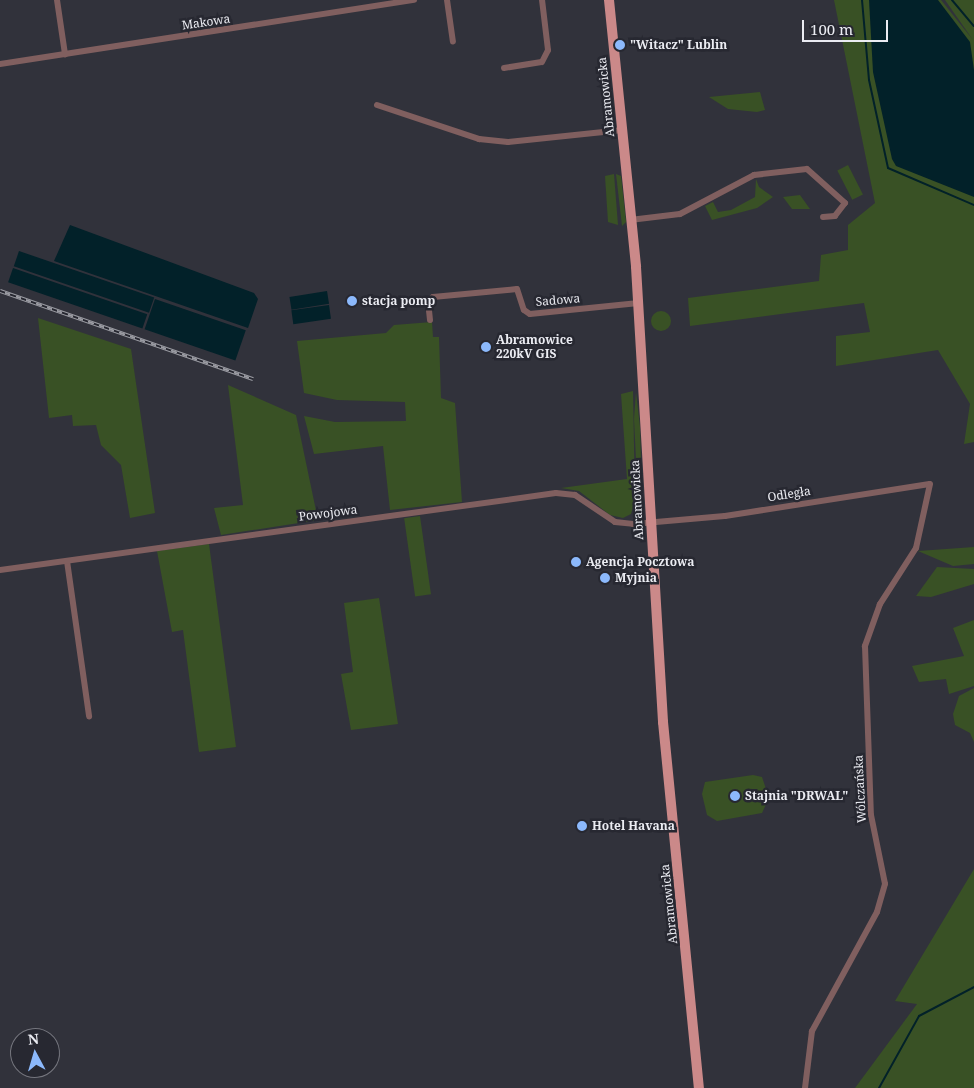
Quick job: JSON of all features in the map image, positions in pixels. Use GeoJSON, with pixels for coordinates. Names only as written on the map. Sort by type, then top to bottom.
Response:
{"type":"FeatureCollection","features":[{"type":"Feature","properties":{"kind":"main road","name":"Abramowicka"},"geometry":{"type":"LineString","coordinates":[[609,0],[638,303],[663,721],[699,1088]]}},
{"type":"Feature","properties":{"kind":"street"},"geometry":{"type":"LineString","coordinates":[[57,0],[65,54]]}},
{"type":"Feature","properties":{"kind":"street","name":"Makowa"},"geometry":{"type":"LineString","coordinates":[[0,64],[414,0]]}},
{"type":"Feature","properties":{"kind":"street"},"geometry":{"type":"LineString","coordinates":[[447,0],[453,42]]}},
{"type":"Feature","properties":{"kind":"street"},"geometry":{"type":"LineString","coordinates":[[504,68],[542,62],[548,50],[542,0]]}},
{"type":"Feature","properties":{"kind":"street"},"geometry":{"type":"LineString","coordinates":[[377,105],[479,139],[508,142],[622,130]]}},
{"type":"Feature","properties":{"kind":"street"},"geometry":{"type":"LineString","coordinates":[[630,220],[680,214],[754,176],[812,169],[845,203],[835,216],[823,217]]}},
{"type":"Feature","properties":{"kind":"street","name":"Sadowa"},"geometry":{"type":"LineString","coordinates":[[430,320],[428,301],[433,297],[516,289],[524,310],[530,314],[638,303]]}},
{"type":"Feature","properties":{"kind":"street","name":"Odległa"},"geometry":{"type":"LineString","coordinates":[[652,523],[930,484]]}},
{"type":"Feature","properties":{"kind":"street","name":"Wólczańska"},"geometry":{"type":"LineString","coordinates":[[805,1088],[812,1031],[877,912],[885,884],[871,815],[866,646],[880,604],[916,548],[930,484]]}},
{"type":"Feature","properties":{"kind":"street","name":"Powojowa"},"geometry":{"type":"LineString","coordinates":[[0,570],[559,492],[578,496],[617,522],[652,523]]}},
{"type":"Feature","properties":{"kind":"street"},"geometry":{"type":"LineString","coordinates":[[67,561],[89,716]]}},
{"type":"Feature","properties":{"kind":"green space"},"geometry":{"type":"Polygon","coordinates":[[[834,0],[941,0],[973,40],[945,0],[974,0],[974,442],[964,444],[970,404],[938,350],[836,366],[836,336],[870,332],[864,303],[690,326],[688,298],[819,281],[821,255],[848,250],[848,225],[875,203],[834,0]]]}},
{"type":"Feature","properties":{"kind":"green space"},"geometry":{"type":"Polygon","coordinates":[[[760,92],[765,110],[757,112],[728,109],[709,97],[760,92]]]}},
{"type":"Feature","properties":{"kind":"green space"},"geometry":{"type":"Polygon","coordinates":[[[848,165],[863,194],[852,200],[837,170],[848,165]]]}},
{"type":"Feature","properties":{"kind":"green space"},"geometry":{"type":"Polygon","coordinates":[[[614,174],[618,225],[608,222],[605,176],[614,174]]]}},
{"type":"Feature","properties":{"kind":"green space"},"geometry":{"type":"Polygon","coordinates":[[[616,174],[621,176],[626,222],[622,226],[616,174]]]}},
{"type":"Feature","properties":{"kind":"green space"},"geometry":{"type":"Polygon","coordinates":[[[756,179],[759,187],[773,197],[757,208],[712,220],[705,206],[713,202],[718,212],[731,210],[755,197],[756,179]]]}},
{"type":"Feature","properties":{"kind":"green space"},"geometry":{"type":"Polygon","coordinates":[[[800,195],[810,209],[792,209],[783,197],[800,195]]]}},
{"type":"Feature","properties":{"kind":"green space"},"geometry":{"type":"Polygon","coordinates":[[[661,311],[668,314],[671,321],[668,328],[661,331],[654,328],[651,321],[654,314],[661,311]]]}},
{"type":"Feature","properties":{"kind":"green space"},"geometry":{"type":"Polygon","coordinates":[[[38,318],[131,349],[155,513],[130,518],[121,465],[101,445],[96,425],[73,426],[72,415],[49,418],[38,318]]]}},
{"type":"Feature","properties":{"kind":"green space"},"geometry":{"type":"Polygon","coordinates":[[[432,322],[433,337],[439,337],[441,398],[455,403],[462,502],[390,510],[383,446],[314,454],[304,416],[335,422],[406,421],[405,402],[337,400],[304,393],[297,341],[386,333],[394,325],[432,322]]]}},
{"type":"Feature","properties":{"kind":"green space"},"geometry":{"type":"Polygon","coordinates":[[[228,385],[296,415],[318,520],[221,535],[214,508],[243,505],[228,385]]]}},
{"type":"Feature","properties":{"kind":"green space"},"geometry":{"type":"Polygon","coordinates":[[[633,391],[635,500],[631,514],[623,518],[610,515],[579,491],[561,488],[627,479],[621,394],[633,391]]]}},
{"type":"Feature","properties":{"kind":"green space"},"geometry":{"type":"Polygon","coordinates":[[[636,392],[640,427],[642,499],[638,500],[634,419],[636,392]]]}},
{"type":"Feature","properties":{"kind":"green space"},"geometry":{"type":"Polygon","coordinates":[[[420,516],[431,594],[415,596],[404,518],[420,516]]]}},
{"type":"Feature","properties":{"kind":"green space"},"geometry":{"type":"Polygon","coordinates":[[[209,544],[236,747],[199,752],[183,630],[172,632],[157,551],[209,544]]]}},
{"type":"Feature","properties":{"kind":"green space"},"geometry":{"type":"Polygon","coordinates":[[[974,547],[974,564],[953,566],[918,551],[974,547]]]}},
{"type":"Feature","properties":{"kind":"green space"},"geometry":{"type":"Polygon","coordinates":[[[937,567],[974,569],[974,584],[931,597],[916,596],[937,567]]]}},
{"type":"Feature","properties":{"kind":"green space"},"geometry":{"type":"Polygon","coordinates":[[[379,598],[398,724],[351,730],[341,674],[353,672],[344,603],[379,598]]]}},
{"type":"Feature","properties":{"kind":"green space"},"geometry":{"type":"Polygon","coordinates":[[[974,620],[974,686],[949,694],[946,679],[919,682],[912,666],[964,656],[953,628],[974,620]]]}},
{"type":"Feature","properties":{"kind":"green space"},"geometry":{"type":"Polygon","coordinates":[[[974,688],[974,742],[970,733],[955,725],[953,714],[959,696],[974,688]]]}},
{"type":"Feature","properties":{"kind":"green space","name":"Stajnia \"DRWAL\""},"geometry":{"type":"Polygon","coordinates":[[[753,775],[762,777],[769,798],[762,813],[717,821],[707,815],[702,794],[705,782],[753,775]]]}},
{"type":"Feature","properties":{"kind":"green space"},"geometry":{"type":"Polygon","coordinates":[[[974,869],[974,1088],[855,1088],[917,1004],[895,1001],[974,869]]]}},
{"type":"Feature","properties":{"kind":"water"},"geometry":{"type":"Polygon","coordinates":[[[869,0],[938,0],[970,42],[974,70],[974,197],[896,166],[892,159],[873,72],[869,0]]]}},
{"type":"Feature","properties":{"kind":"water"},"geometry":{"type":"Polygon","coordinates":[[[70,225],[254,293],[258,299],[248,328],[54,261],[70,225]]]}},
{"type":"Feature","properties":{"kind":"water"},"geometry":{"type":"Polygon","coordinates":[[[19,251],[154,298],[149,313],[14,266],[19,251]]]}},
{"type":"Feature","properties":{"kind":"water"},"geometry":{"type":"Polygon","coordinates":[[[13,268],[147,314],[142,328],[8,282],[13,268]]]}},
{"type":"Feature","properties":{"kind":"water"},"geometry":{"type":"Polygon","coordinates":[[[327,291],[329,304],[292,310],[289,297],[327,291]]]}},
{"type":"Feature","properties":{"kind":"water"},"geometry":{"type":"Polygon","coordinates":[[[155,299],[246,330],[235,361],[145,329],[155,299]]]}},
{"type":"Feature","properties":{"kind":"water"},"geometry":{"type":"Polygon","coordinates":[[[329,305],[331,319],[293,324],[291,310],[329,305]]]}},
{"type":"Feature","properties":{"kind":"waterway"},"geometry":{"type":"LineString","coordinates":[[862,0],[869,80],[888,168],[974,205]]}},
{"type":"Feature","properties":{"kind":"waterway"},"geometry":{"type":"LineString","coordinates":[[952,0],[974,26]]}},
{"type":"Feature","properties":{"kind":"waterway"},"geometry":{"type":"LineString","coordinates":[[879,1088],[919,1016],[974,987]]}},
{"type":"Feature","properties":{"kind":"railway"},"geometry":{"type":"LineString","coordinates":[[0,291],[253,379]]}},
{"type":"Feature","properties":{"kind":"place","name":"\"Witacz\" Lublin"},"geometry":{"type":"Point","coordinates":[620,45]}},
{"type":"Feature","properties":{"kind":"place","name":"stacja pomp"},"geometry":{"type":"Point","coordinates":[352,301]}},
{"type":"Feature","properties":{"kind":"place","name":"Abramowice 220kV GIS"},"geometry":{"type":"Point","coordinates":[486,347]}},
{"type":"Feature","properties":{"kind":"place","name":"Agencja Pocztowa"},"geometry":{"type":"Point","coordinates":[576,562]}},
{"type":"Feature","properties":{"kind":"place","name":"Myjnia"},"geometry":{"type":"Point","coordinates":[605,578]}},
{"type":"Feature","properties":{"kind":"place","name":"Stajnia \"DRWAL\""},"geometry":{"type":"Point","coordinates":[735,796]}},
{"type":"Feature","properties":{"kind":"place","name":"Hotel Havana"},"geometry":{"type":"Point","coordinates":[582,826]}}]}
